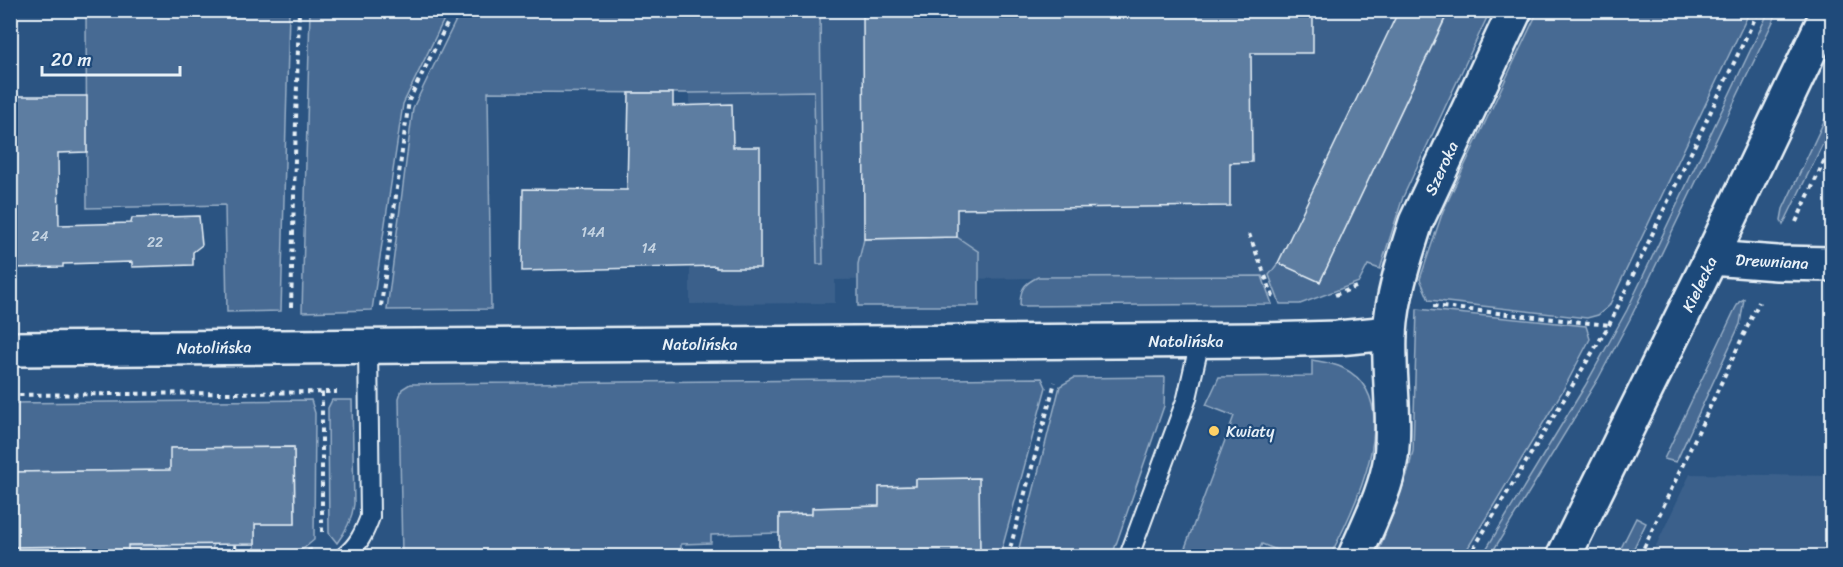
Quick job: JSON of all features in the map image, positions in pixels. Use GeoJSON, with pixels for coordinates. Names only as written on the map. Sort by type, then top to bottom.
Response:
{"type":"FeatureCollection","features":[{"type":"Feature","properties":{"kind":"street","name":"Szeroka"},"geometry":{"type":"LineString","coordinates":[[1355,556],[1382,488],[1390,459],[1393,405],[1390,333],[1398,290],[1416,222],[1515,10]]}},
{"type":"Feature","properties":{"kind":"street","name":"Kielecka"},"geometry":{"type":"LineString","coordinates":[[1564,556],[1712,258],[1829,10]]}},
{"type":"Feature","properties":{"kind":"street","name":"Drewniana"},"geometry":{"type":"LineString","coordinates":[[1712,258],[1833,264]]}},
{"type":"Feature","properties":{"kind":"street","name":"Natolińska"},"geometry":{"type":"LineString","coordinates":[[10,349],[1200,341],[1303,339],[1390,333]]}},
{"type":"Feature","properties":{"kind":"lane"},"geometry":{"type":"LineString","coordinates":[[1129,556],[1187,398],[1200,341]]}},
{"type":"Feature","properties":{"kind":"lane"},"geometry":{"type":"LineString","coordinates":[[345,556],[363,535],[370,518],[368,346]]}},
{"type":"Feature","properties":{"kind":"path"},"geometry":{"type":"LineString","coordinates":[[290,319],[299,10]]}},
{"type":"Feature","properties":{"kind":"path"},"geometry":{"type":"LineString","coordinates":[[381,307],[409,100],[454,10]]}},
{"type":"Feature","properties":{"kind":"path"},"geometry":{"type":"LineString","coordinates":[[1469,556],[1609,325],[1759,10]]}},
{"type":"Feature","properties":{"kind":"path"},"geometry":{"type":"LineString","coordinates":[[1640,556],[1833,144]]}},
{"type":"Feature","properties":{"kind":"path"},"geometry":{"type":"LineString","coordinates":[[1249,234],[1274,300]]}},
{"type":"Feature","properties":{"kind":"path"},"geometry":{"type":"LineString","coordinates":[[1008,556],[1057,372]]}},
{"type":"Feature","properties":{"kind":"path"},"geometry":{"type":"LineString","coordinates":[[10,395],[322,392],[322,543],[312,550],[281,556]]}},
{"type":"Feature","properties":{"kind":"path"},"geometry":{"type":"LineString","coordinates":[[236,545],[236,556]]}},
{"type":"Feature","properties":{"kind":"shaded area"},"geometry":{"type":"Polygon","coordinates":[[[461,10],[820,11],[823,264],[817,264],[814,91],[488,92],[491,309],[387,310],[413,108],[461,10]]]}},
{"type":"Feature","properties":{"kind":"shaded area"},"geometry":{"type":"Polygon","coordinates":[[[86,11],[289,11],[281,311],[227,312],[225,205],[87,208],[86,11]]]}},
{"type":"Feature","properties":{"kind":"shaded area"},"geometry":{"type":"Polygon","coordinates":[[[310,11],[448,11],[403,104],[372,310],[302,312],[310,11]]]}},
{"type":"Feature","properties":{"kind":"shaded area"},"geometry":{"type":"Polygon","coordinates":[[[544,11],[1449,11],[1320,282],[1278,263],[1269,275],[1262,276],[835,280],[835,303],[690,304],[690,94],[673,93],[544,11]]]}},
{"type":"Feature","properties":{"kind":"shaded area"},"geometry":{"type":"Polygon","coordinates":[[[1449,11],[1490,11],[1403,197],[1380,269],[1368,265],[1359,282],[1300,304],[1280,304],[1269,275],[1278,263],[1320,281],[1449,11]]]}},
{"type":"Feature","properties":{"kind":"shaded area"},"geometry":{"type":"Polygon","coordinates":[[[1538,11],[1750,11],[1609,306],[1598,315],[1587,318],[1429,300],[1420,279],[1443,211],[1538,11]]]}},
{"type":"Feature","properties":{"kind":"shaded area"},"geometry":{"type":"Polygon","coordinates":[[[1769,11],[1778,11],[1630,319],[1598,379],[1490,556],[1482,556],[1585,386],[1627,310],[1769,11]]]}},
{"type":"Feature","properties":{"kind":"shaded area"},"geometry":{"type":"Polygon","coordinates":[[[1832,104],[1832,125],[1783,225],[1781,220],[1783,209],[1832,104]]]}},
{"type":"Feature","properties":{"kind":"shaded area"},"geometry":{"type":"Polygon","coordinates":[[[957,237],[979,252],[979,306],[858,306],[858,264],[864,239],[957,237]]]}},
{"type":"Feature","properties":{"kind":"shaded area"},"geometry":{"type":"Polygon","coordinates":[[[1262,276],[1272,304],[1020,306],[1023,288],[1038,277],[1262,276]]]}},
{"type":"Feature","properties":{"kind":"shaded area"},"geometry":{"type":"Polygon","coordinates":[[[1744,299],[1740,324],[1676,462],[1664,459],[1735,309],[1744,299]]]}},
{"type":"Feature","properties":{"kind":"shaded area"},"geometry":{"type":"Polygon","coordinates":[[[1417,309],[1586,326],[1590,339],[1562,392],[1463,556],[1377,556],[1408,472],[1413,451],[1417,309]]]}},
{"type":"Feature","properties":{"kind":"shaded area"},"geometry":{"type":"Polygon","coordinates":[[[1312,360],[1343,368],[1362,383],[1372,405],[1374,430],[1362,486],[1330,556],[1291,556],[1262,544],[1256,556],[1182,556],[1234,416],[1206,405],[1219,377],[1312,376],[1312,360]]]}},
{"type":"Feature","properties":{"kind":"shaded area"},"geometry":{"type":"Polygon","coordinates":[[[1165,377],[1164,406],[1112,556],[1017,556],[1060,386],[1074,378],[1165,377]]]}},
{"type":"Feature","properties":{"kind":"shaded area"},"geometry":{"type":"Polygon","coordinates":[[[1042,378],[1046,387],[1000,556],[980,556],[978,478],[916,479],[916,486],[879,487],[879,506],[813,508],[812,514],[779,515],[779,533],[711,535],[711,543],[681,544],[681,556],[402,556],[399,398],[402,389],[410,384],[1042,378]]]}},
{"type":"Feature","properties":{"kind":"shaded area"},"geometry":{"type":"Polygon","coordinates":[[[311,400],[315,413],[314,540],[303,549],[255,556],[255,524],[295,524],[294,447],[171,448],[170,470],[11,472],[10,403],[311,400]]]}},
{"type":"Feature","properties":{"kind":"shaded area"},"geometry":{"type":"Polygon","coordinates":[[[332,400],[352,400],[354,504],[344,534],[337,543],[329,533],[328,408],[332,400]]]}},
{"type":"Feature","properties":{"kind":"shaded area"},"geometry":{"type":"Polygon","coordinates":[[[1690,474],[1832,476],[1832,556],[1651,556],[1690,474]]]}},
{"type":"Feature","properties":{"kind":"shaded area"},"geometry":{"type":"Polygon","coordinates":[[[1636,518],[1646,523],[1630,556],[1617,556],[1636,518]]]}},
{"type":"Feature","properties":{"kind":"shaded area"},"geometry":{"type":"Polygon","coordinates":[[[171,524],[212,524],[213,556],[128,556],[127,546],[171,546],[171,524]]]}},
{"type":"Feature","properties":{"kind":"shaded area"},"geometry":{"type":"Polygon","coordinates":[[[87,546],[87,556],[11,556],[10,547],[87,546]]]}},
{"type":"Feature","properties":{"kind":"building"},"geometry":{"type":"Polygon","coordinates":[[[863,10],[1313,10],[1313,53],[1251,53],[1252,162],[1230,163],[1230,206],[957,209],[957,237],[864,239],[863,10]]]}},
{"type":"Feature","properties":{"kind":"building"},"geometry":{"type":"Polygon","coordinates":[[[1399,10],[1449,10],[1320,282],[1278,263],[1399,10]]]}},
{"type":"Feature","properties":{"kind":"building"},"geometry":{"type":"Polygon","coordinates":[[[629,93],[673,93],[673,106],[732,104],[733,147],[760,147],[760,268],[716,268],[716,266],[522,271],[523,189],[627,190],[629,93]]]}},
{"type":"Feature","properties":{"kind":"building"},"geometry":{"type":"Polygon","coordinates":[[[10,96],[87,96],[87,152],[58,153],[59,225],[131,223],[132,218],[199,216],[202,245],[193,252],[193,265],[132,267],[132,262],[10,268],[10,96]]]}},
{"type":"Feature","properties":{"kind":"building"},"geometry":{"type":"Polygon","coordinates":[[[294,447],[295,524],[255,524],[255,544],[128,545],[128,556],[87,556],[87,546],[10,547],[10,472],[170,470],[170,448],[294,447]]]}},
{"type":"Feature","properties":{"kind":"building"},"geometry":{"type":"Polygon","coordinates":[[[979,478],[980,556],[779,556],[779,515],[812,514],[812,508],[879,506],[879,487],[916,486],[916,479],[979,478]]]}},
{"type":"Feature","properties":{"kind":"place","name":"Kwiaty"},"geometry":{"type":"Point","coordinates":[1214,431]}}]}
